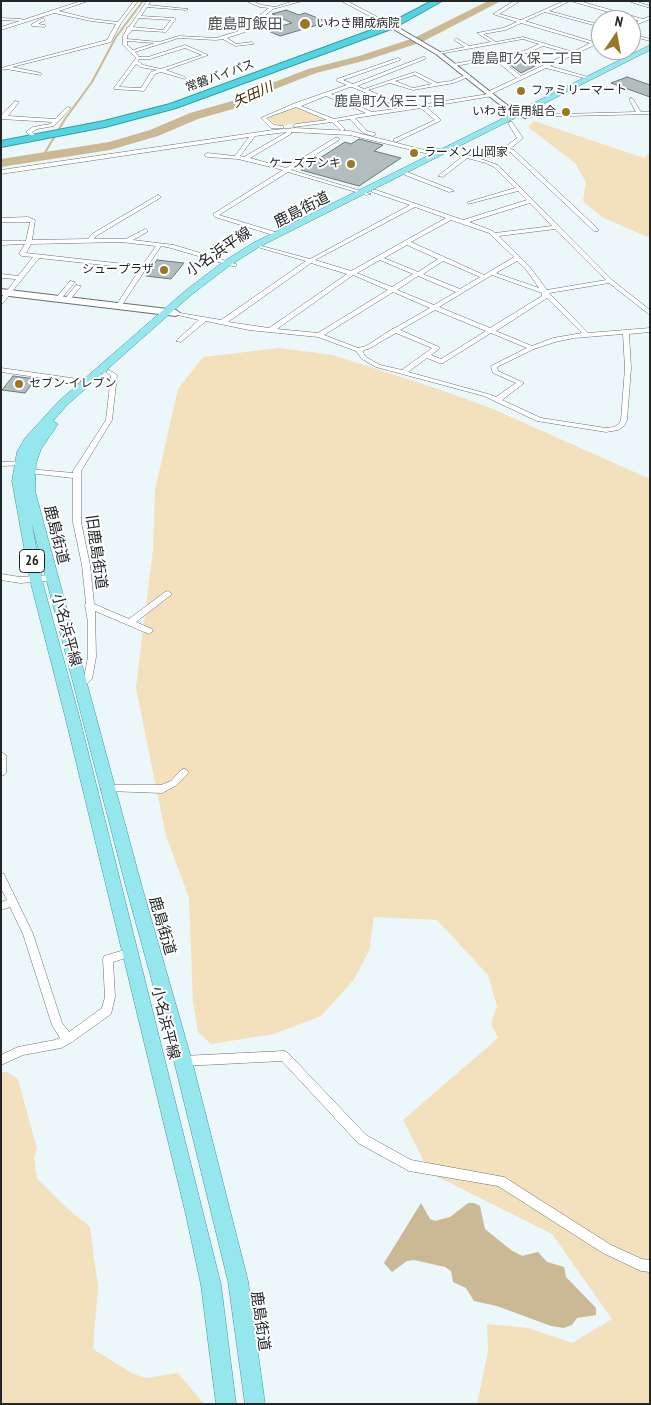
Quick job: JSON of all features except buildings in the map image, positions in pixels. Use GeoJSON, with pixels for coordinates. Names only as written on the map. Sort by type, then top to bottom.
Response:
{"type":"FeatureCollection","features":[{"type":"Feature","properties":{"kind":"highway","name":"常磐バイパス"},"geometry":{"type":"LineString","coordinates":[[388,24],[430,1]]}},
{"type":"Feature","properties":{"kind":"highway","name":"常磐バイパス"},"geometry":{"type":"LineString","coordinates":[[1,142],[173,106],[388,24],[438,1]]}},
{"type":"Feature","properties":{"kind":"main road","name":"26"},"geometry":{"type":"LineString","coordinates":[[518,117],[586,78],[650,47]]}},
{"type":"Feature","properties":{"kind":"main road","name":"鹿島街道"},"geometry":{"type":"LineString","coordinates":[[255,1404],[238,1281],[183,1061],[108,788],[82,685],[50,578],[29,491],[26,466],[35,449],[54,423],[171,313],[230,265],[260,247],[407,174],[444,152],[650,52]]}},
{"type":"Feature","properties":{"kind":"main road","name":"26"},"geometry":{"type":"LineString","coordinates":[[368,192],[444,152]]}},
{"type":"Feature","properties":{"kind":"main road","name":"小名浜平線"},"geometry":{"type":"LineString","coordinates":[[171,313],[43,423],[29,440],[26,466],[19,489],[36,580],[72,716],[211,1285],[226,1404]]}},
{"type":"Feature","properties":{"kind":"street"},"geometry":{"type":"LineString","coordinates":[[1,29],[86,1]]}},
{"type":"Feature","properties":{"kind":"street"},"geometry":{"type":"LineString","coordinates":[[4,68],[109,41],[119,23],[136,1]]}},
{"type":"Feature","properties":{"kind":"street"},"geometry":{"type":"LineString","coordinates":[[149,1],[128,28],[124,40],[125,45],[142,66],[162,70],[183,78]]}},
{"type":"Feature","properties":{"kind":"street"},"geometry":{"type":"LineString","coordinates":[[248,1],[272,8]]}},
{"type":"Feature","properties":{"kind":"street"},"geometry":{"type":"LineString","coordinates":[[132,52],[179,37],[204,40],[223,37],[243,30],[272,8],[300,1]]}},
{"type":"Feature","properties":{"kind":"street"},"geometry":{"type":"LineString","coordinates":[[343,1],[439,53],[518,117],[646,114]]}},
{"type":"Feature","properties":{"kind":"street"},"geometry":{"type":"LineString","coordinates":[[518,1],[495,14],[591,42]]}},
{"type":"Feature","properties":{"kind":"street"},"geometry":{"type":"LineString","coordinates":[[496,43],[479,33],[504,29],[568,1]]}},
{"type":"Feature","properties":{"kind":"street"},"geometry":{"type":"LineString","coordinates":[[573,1],[642,20],[650,17]]}},
{"type":"Feature","properties":{"kind":"street"},"geometry":{"type":"LineString","coordinates":[[630,1],[650,7]]}},
{"type":"Feature","properties":{"kind":"street"},"geometry":{"type":"LineString","coordinates":[[253,8],[258,5]]}},
{"type":"Feature","properties":{"kind":"street"},"geometry":{"type":"LineString","coordinates":[[145,6],[186,9]]}},
{"type":"Feature","properties":{"kind":"street"},"geometry":{"type":"LineString","coordinates":[[545,11],[591,23]]}},
{"type":"Feature","properties":{"kind":"street"},"geometry":{"type":"LineString","coordinates":[[56,12],[91,20],[119,23]]}},
{"type":"Feature","properties":{"kind":"street"},"geometry":{"type":"LineString","coordinates":[[38,17],[43,19],[34,25],[43,26]]}},
{"type":"Feature","properties":{"kind":"street"},"geometry":{"type":"LineString","coordinates":[[128,28],[164,31],[174,19],[137,17]]}},
{"type":"Feature","properties":{"kind":"street"},"geometry":{"type":"LineString","coordinates":[[1,20],[29,20]]}},
{"type":"Feature","properties":{"kind":"street"},"geometry":{"type":"LineString","coordinates":[[213,20],[243,30]]}},
{"type":"Feature","properties":{"kind":"street"},"geometry":{"type":"LineString","coordinates":[[223,37],[235,45],[252,43]]}},
{"type":"Feature","properties":{"kind":"street"},"geometry":{"type":"LineString","coordinates":[[439,53],[523,38],[573,53]]}},
{"type":"Feature","properties":{"kind":"street"},"geometry":{"type":"LineString","coordinates":[[456,39],[469,48]]}},
{"type":"Feature","properties":{"kind":"street"},"geometry":{"type":"LineString","coordinates":[[124,40],[162,43]]}},
{"type":"Feature","properties":{"kind":"street"},"geometry":{"type":"LineString","coordinates":[[455,65],[525,52],[543,44]]}},
{"type":"Feature","properties":{"kind":"street"},"geometry":{"type":"LineString","coordinates":[[423,58],[263,118],[273,127],[300,126],[490,94],[591,44]]}},
{"type":"Feature","properties":{"kind":"street"},"geometry":{"type":"LineString","coordinates":[[184,46],[206,55],[162,70],[152,73],[142,90],[116,88],[137,60],[184,46]]}},
{"type":"Feature","properties":{"kind":"street"},"geometry":{"type":"LineString","coordinates":[[495,58],[520,78]]}},
{"type":"Feature","properties":{"kind":"street"},"geometry":{"type":"LineString","coordinates":[[398,59],[377,64],[339,80],[407,108]]}},
{"type":"Feature","properties":{"kind":"street"},"geometry":{"type":"LineString","coordinates":[[545,66],[586,78]]}},
{"type":"Feature","properties":{"kind":"street"},"geometry":{"type":"LineString","coordinates":[[4,68],[39,74]]}},
{"type":"Feature","properties":{"kind":"street"},"geometry":{"type":"LineString","coordinates":[[364,90],[415,72],[437,85]]}},
{"type":"Feature","properties":{"kind":"street"},"geometry":{"type":"LineString","coordinates":[[390,81],[409,88],[437,85],[468,75]]}},
{"type":"Feature","properties":{"kind":"street"},"geometry":{"type":"LineString","coordinates":[[328,95],[372,114]]}},
{"type":"Feature","properties":{"kind":"street"},"geometry":{"type":"LineString","coordinates":[[438,97],[443,102]]}},
{"type":"Feature","properties":{"kind":"street"},"geometry":{"type":"LineString","coordinates":[[631,99],[646,114]]}},
{"type":"Feature","properties":{"kind":"street"},"geometry":{"type":"LineString","coordinates":[[3,117],[17,102]]}},
{"type":"Feature","properties":{"kind":"street"},"geometry":{"type":"LineString","coordinates":[[297,106],[333,120],[342,129]]}},
{"type":"Feature","properties":{"kind":"street"},"geometry":{"type":"LineString","coordinates":[[396,140],[438,120],[422,106]]}},
{"type":"Feature","properties":{"kind":"street"},"geometry":{"type":"LineString","coordinates":[[38,135],[28,132],[35,128],[52,125],[69,108]]}},
{"type":"Feature","properties":{"kind":"street"},"geometry":{"type":"LineString","coordinates":[[395,110],[404,118]]}},
{"type":"Feature","properties":{"kind":"street"},"geometry":{"type":"LineString","coordinates":[[3,117],[57,121]]}},
{"type":"Feature","properties":{"kind":"street"},"geometry":{"type":"LineString","coordinates":[[350,117],[365,132],[444,152]]}},
{"type":"Feature","properties":{"kind":"street"},"geometry":{"type":"LineString","coordinates":[[476,158],[502,152],[520,138],[518,117]]}},
{"type":"Feature","properties":{"kind":"street"},"geometry":{"type":"LineString","coordinates":[[1,172],[294,130],[342,132],[476,158],[496,166],[610,281],[650,313]]}},
{"type":"Feature","properties":{"kind":"street"},"geometry":{"type":"LineString","coordinates":[[245,159],[289,133]]}},
{"type":"Feature","properties":{"kind":"street"},"geometry":{"type":"LineString","coordinates":[[238,157],[253,135]]}},
{"type":"Feature","properties":{"kind":"street"},"geometry":{"type":"LineString","coordinates":[[273,233],[217,216],[216,214],[337,139]]}},
{"type":"Feature","properties":{"kind":"street"},"geometry":{"type":"LineString","coordinates":[[508,147],[520,147]]}},
{"type":"Feature","properties":{"kind":"street"},"geometry":{"type":"LineString","coordinates":[[508,147],[596,230]]}},
{"type":"Feature","properties":{"kind":"street"},"geometry":{"type":"LineString","coordinates":[[207,155],[231,159],[238,157],[415,205],[464,222],[494,235],[527,267],[545,292],[586,334]]}},
{"type":"Feature","properties":{"kind":"street"},"geometry":{"type":"LineString","coordinates":[[441,176],[466,156]]}},
{"type":"Feature","properties":{"kind":"street"},"geometry":{"type":"LineString","coordinates":[[407,174],[451,191]]}},
{"type":"Feature","properties":{"kind":"street"},"geometry":{"type":"LineString","coordinates":[[470,204],[518,188]]}},
{"type":"Feature","properties":{"kind":"street"},"geometry":{"type":"LineString","coordinates":[[90,240],[158,197]]}},
{"type":"Feature","properties":{"kind":"street"},"geometry":{"type":"LineString","coordinates":[[464,222],[530,201]]}},
{"type":"Feature","properties":{"kind":"street"},"geometry":{"type":"LineString","coordinates":[[222,323],[310,261],[415,205]]}},
{"type":"Feature","properties":{"kind":"street"},"geometry":{"type":"LineString","coordinates":[[271,330],[352,274],[451,218]]}},
{"type":"Feature","properties":{"kind":"street"},"geometry":{"type":"LineString","coordinates":[[1,220],[28,219],[33,221],[29,242],[22,254],[144,268]]}},
{"type":"Feature","properties":{"kind":"street"},"geometry":{"type":"LineString","coordinates":[[494,235],[556,228]]}},
{"type":"Feature","properties":{"kind":"street"},"geometry":{"type":"LineString","coordinates":[[128,241],[145,231]]}},
{"type":"Feature","properties":{"kind":"street"},"geometry":{"type":"LineString","coordinates":[[1,243],[90,240],[160,244],[230,265]]}},
{"type":"Feature","properties":{"kind":"street"},"geometry":{"type":"LineString","coordinates":[[408,242],[484,277]]}},
{"type":"Feature","properties":{"kind":"street"},"geometry":{"type":"LineString","coordinates":[[118,307],[160,244]]}},
{"type":"Feature","properties":{"kind":"street"},"geometry":{"type":"LineString","coordinates":[[260,247],[352,274],[532,348]]}},
{"type":"Feature","properties":{"kind":"street"},"geometry":{"type":"LineString","coordinates":[[1,302],[5,292],[20,278],[38,255]]}},
{"type":"Feature","properties":{"kind":"street"},"geometry":{"type":"LineString","coordinates":[[380,258],[460,291]]}},
{"type":"Feature","properties":{"kind":"street"},"geometry":{"type":"LineString","coordinates":[[358,350],[368,347],[433,306],[517,258]]}},
{"type":"Feature","properties":{"kind":"street"},"geometry":{"type":"LineString","coordinates":[[320,335],[442,259]]}},
{"type":"Feature","properties":{"kind":"street"},"geometry":{"type":"LineString","coordinates":[[491,273],[545,292],[610,281]]}},
{"type":"Feature","properties":{"kind":"street"},"geometry":{"type":"LineString","coordinates":[[1,276],[20,278]]}},
{"type":"Feature","properties":{"kind":"street"},"geometry":{"type":"LineString","coordinates":[[63,300],[72,282]]}},
{"type":"Feature","properties":{"kind":"street"},"geometry":{"type":"LineString","coordinates":[[63,300],[78,286]]}},
{"type":"Feature","properties":{"kind":"street"},"geometry":{"type":"LineString","coordinates":[[5,292],[171,313],[271,330],[320,335],[358,350],[364,358],[402,374],[486,395],[518,412],[539,420],[606,430],[616,429],[622,425],[624,420],[628,368],[626,331]]}},
{"type":"Feature","properties":{"kind":"street"},"geometry":{"type":"LineString","coordinates":[[427,356],[441,362],[545,297],[545,292]]}},
{"type":"Feature","properties":{"kind":"street"},"geometry":{"type":"LineString","coordinates":[[180,341],[204,318]]}},
{"type":"Feature","properties":{"kind":"street"},"geometry":{"type":"LineString","coordinates":[[394,330],[437,348],[402,374]]}},
{"type":"Feature","properties":{"kind":"street"},"geometry":{"type":"LineString","coordinates":[[497,400],[521,383],[495,372],[494,366],[532,348],[553,340],[586,334],[650,330]]}},
{"type":"Feature","properties":{"kind":"street"},"geometry":{"type":"LineString","coordinates":[[1,370],[78,381]]}},
{"type":"Feature","properties":{"kind":"street","name":"旧鹿島街道"},"geometry":{"type":"LineString","coordinates":[[82,685],[88,678],[92,656],[86,565],[77,522],[77,468],[109,420],[111,387],[114,375],[109,372]]}},
{"type":"Feature","properties":{"kind":"street"},"geometry":{"type":"LineString","coordinates":[[1,464],[26,466],[77,476]]}},
{"type":"Feature","properties":{"kind":"street"},"geometry":{"type":"LineString","coordinates":[[1,577],[20,580],[50,578]]}},
{"type":"Feature","properties":{"kind":"street"},"geometry":{"type":"LineString","coordinates":[[130,622],[168,594]]}},
{"type":"Feature","properties":{"kind":"street"},"geometry":{"type":"LineString","coordinates":[[89,604],[149,631]]}},
{"type":"Feature","properties":{"kind":"street"},"geometry":{"type":"LineString","coordinates":[[1,755],[1,773]]}},
{"type":"Feature","properties":{"kind":"street"},"geometry":{"type":"LineString","coordinates":[[108,788],[162,789],[174,783],[184,772]]}},
{"type":"Feature","properties":{"kind":"street"},"geometry":{"type":"LineString","coordinates":[[1,877],[38,962],[57,1025],[68,1039]]}},
{"type":"Feature","properties":{"kind":"street"},"geometry":{"type":"LineString","coordinates":[[1,906],[13,902]]}},
{"type":"Feature","properties":{"kind":"street"},"geometry":{"type":"LineString","coordinates":[[1,1060],[22,1050],[57,1045],[107,1011],[110,997],[108,959],[130,952]]}},
{"type":"Feature","properties":{"kind":"street"},"geometry":{"type":"LineString","coordinates":[[183,1061],[284,1056],[362,1139],[409,1165],[500,1181],[607,1249],[642,1265],[650,1266]]}},
{"type":"Feature","properties":{"kind":"shaded area"},"geometry":{"type":"Polygon","coordinates":[[[293,107],[315,114],[326,120],[278,126],[267,118],[293,107]]]}},
{"type":"Feature","properties":{"kind":"shaded area"},"geometry":{"type":"Polygon","coordinates":[[[534,121],[644,158],[650,152],[650,238],[602,217],[583,201],[586,183],[576,164],[528,127],[534,121]]]}},
{"type":"Feature","properties":{"kind":"shaded area"},"geometry":{"type":"Polygon","coordinates":[[[279,348],[333,355],[438,389],[493,409],[650,479],[650,1404],[477,1404],[488,1351],[487,1324],[528,1328],[572,1343],[612,1319],[552,1234],[430,1173],[403,1120],[498,1038],[491,1024],[497,1006],[488,975],[437,920],[374,917],[369,951],[353,981],[321,1016],[274,1034],[211,1044],[198,1032],[193,1002],[189,898],[166,836],[136,688],[153,549],[155,490],[178,389],[203,357],[279,348]]]}},
{"type":"Feature","properties":{"kind":"shaded area"},"geometry":{"type":"Polygon","coordinates":[[[1,1072],[7,1072],[18,1079],[37,1149],[34,1157],[37,1179],[90,1227],[98,1287],[93,1349],[133,1374],[146,1378],[178,1373],[204,1404],[1,1404],[1,1072]]]}},
{"type":"Feature","properties":{"kind":"shaded area"},"geometry":{"type":"Polygon","coordinates":[[[421,1203],[430,1219],[435,1221],[450,1217],[468,1203],[480,1206],[485,1229],[511,1250],[522,1256],[538,1252],[547,1262],[564,1267],[566,1277],[596,1308],[596,1315],[577,1318],[572,1325],[564,1328],[551,1326],[497,1306],[474,1301],[466,1288],[453,1282],[451,1271],[445,1267],[414,1260],[407,1261],[392,1272],[384,1263],[421,1203]]]}},
{"type":"Feature","properties":{"kind":"waterway"},"geometry":{"type":"LineString","coordinates":[[43,156],[65,119],[92,82],[116,37],[143,1]]}},
{"type":"Feature","properties":{"kind":"waterway","name":"矢田川"},"geometry":{"type":"LineString","coordinates":[[1,163],[110,146],[154,133],[194,116],[236,104],[248,96],[312,71],[363,58],[418,40],[496,1]]}},
{"type":"Feature","properties":{"kind":"place","name":"いわき開成病院"},"geometry":{"type":"Point","coordinates":[305,24]}},
{"type":"Feature","properties":{"kind":"place","name":"ファミリーマート"},"geometry":{"type":"Point","coordinates":[521,91]}},
{"type":"Feature","properties":{"kind":"place","name":"いわき信用組合"},"geometry":{"type":"Point","coordinates":[566,112]}},
{"type":"Feature","properties":{"kind":"place","name":"ラーメン山岡家"},"geometry":{"type":"Point","coordinates":[414,153]}},
{"type":"Feature","properties":{"kind":"place","name":"ケーズデンキ"},"geometry":{"type":"Point","coordinates":[351,164]}},
{"type":"Feature","properties":{"kind":"place","name":"シュープラザ"},"geometry":{"type":"Point","coordinates":[164,270]}},
{"type":"Feature","properties":{"kind":"place","name":"セブン-イレブン"},"geometry":{"type":"Point","coordinates":[19,384]}},
{"type":"Feature","properties":{"kind":"district","name":"鹿島町飯田"},"geometry":{"type":"Point","coordinates":[245,25]}},
{"type":"Feature","properties":{"kind":"district","name":"鹿島町久保二丁目"},"geometry":{"type":"Point","coordinates":[527,59]}},
{"type":"Feature","properties":{"kind":"district","name":"鹿島町久保三丁目"},"geometry":{"type":"Point","coordinates":[390,102]}}]}
